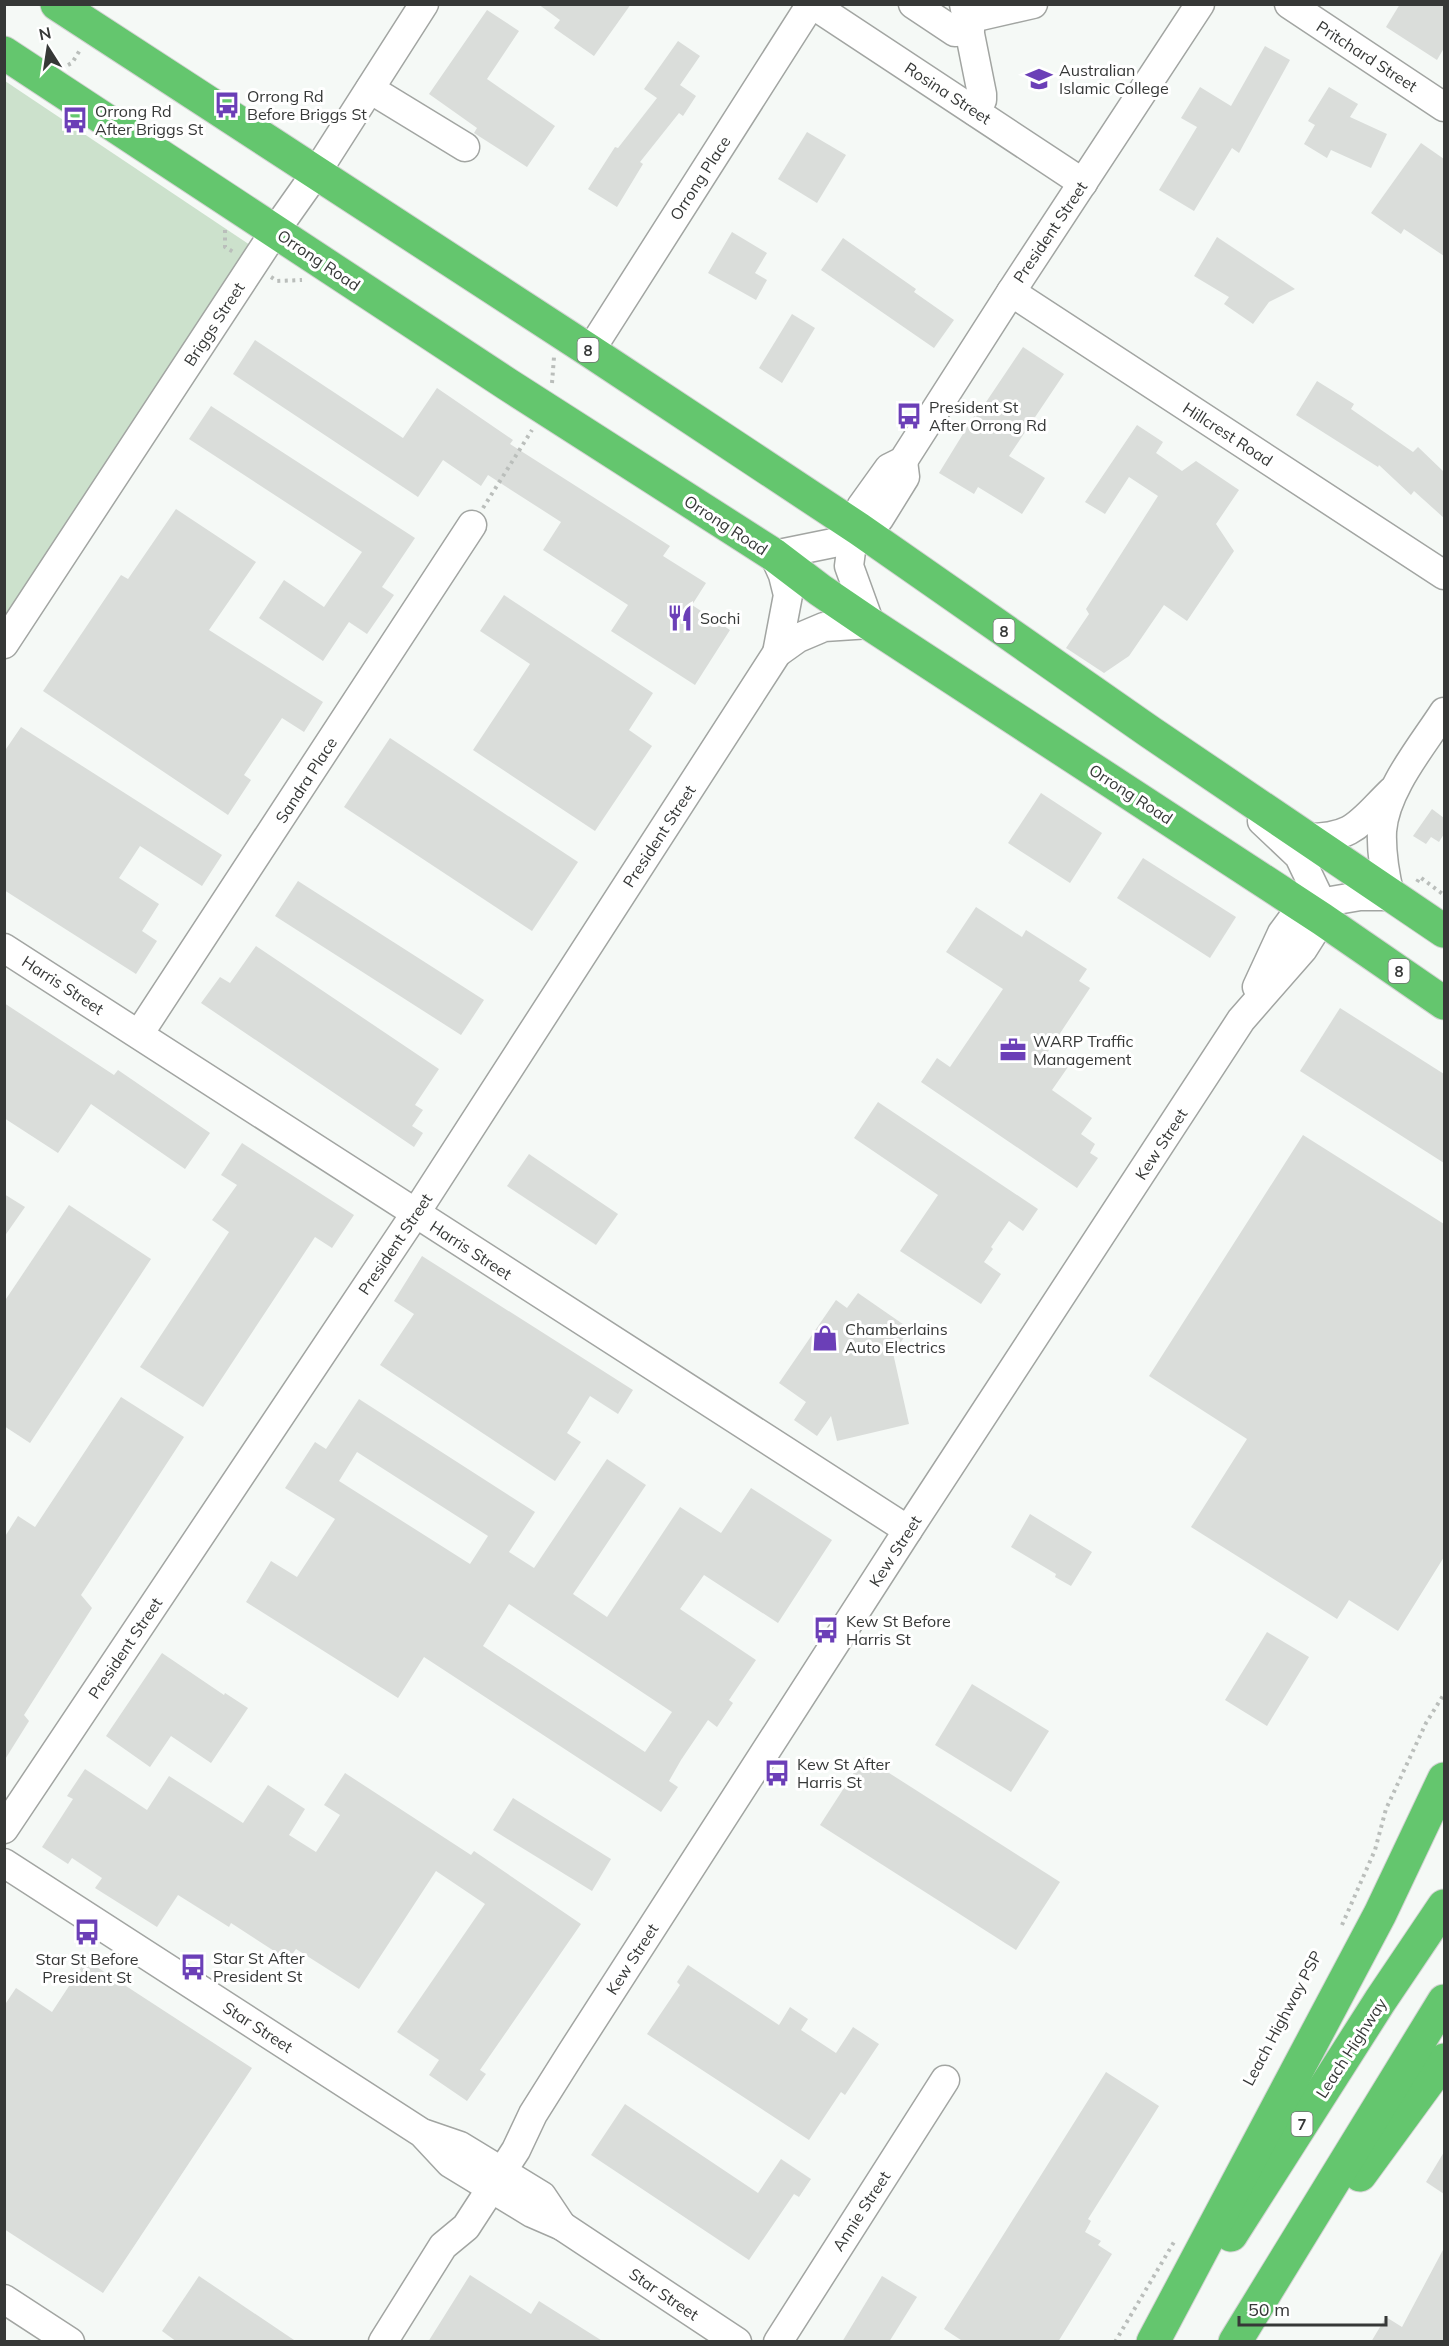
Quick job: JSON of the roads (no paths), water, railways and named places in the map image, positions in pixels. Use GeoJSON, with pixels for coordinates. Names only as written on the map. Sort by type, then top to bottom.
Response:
{"type":"FeatureCollection","features":[{"type":"Feature","properties":{"kind":"highway","name":"8"},"geometry":{"type":"LineString","coordinates":[[57,4],[563,333],[859,529],[1150,732],[1444,931]]}},
{"type":"Feature","properties":{"kind":"highway","name":"Orrong Road"},"geometry":{"type":"LineString","coordinates":[[4,53],[275,231],[538,417],[774,555],[870,624],[1315,909],[1444,1003]]}},
{"type":"Feature","properties":{"kind":"highway"},"geometry":{"type":"LineString","coordinates":[[1153,2342],[1380,1914],[1444,1779]]}},
{"type":"Feature","properties":{"kind":"highway","name":"Leach Highway"},"geometry":{"type":"LineString","coordinates":[[1160,2342],[1444,1906]]}},
{"type":"Feature","properties":{"kind":"highway"},"geometry":{"type":"LineString","coordinates":[[1237,2342],[1444,2001]]}},
{"type":"Feature","properties":{"kind":"highway"},"geometry":{"type":"LineString","coordinates":[[1237,2342],[1444,2060]]}},
{"type":"Feature","properties":{"kind":"street","name":"Briggs Street"},"geometry":{"type":"LineString","coordinates":[[4,644],[275,231],[316,173],[424,4]]}},
{"type":"Feature","properties":{"kind":"street","name":"Rosina Street"},"geometry":{"type":"LineString","coordinates":[[811,4],[1083,183]]}},
{"type":"Feature","properties":{"kind":"street","name":"Orrong Place"},"geometry":{"type":"LineString","coordinates":[[590,351],[811,4]]}},
{"type":"Feature","properties":{"kind":"street"},"geometry":{"type":"LineString","coordinates":[[913,4],[955,32],[973,16],[1033,4]]}},
{"type":"Feature","properties":{"kind":"street","name":"President Street"},"geometry":{"type":"LineString","coordinates":[[4,1829],[415,1214],[777,653],[798,638],[824,627],[870,624],[849,566],[850,551],[859,529],[861,507],[889,468],[903,461],[1200,4]]}},
{"type":"Feature","properties":{"kind":"street","name":"Pritchard Street"},"geometry":{"type":"LineString","coordinates":[[1289,4],[1444,107]]}},
{"type":"Feature","properties":{"kind":"street"},"geometry":{"type":"LineString","coordinates":[[973,16],[982,94],[982,100],[976,112]]}},
{"type":"Feature","properties":{"kind":"street"},"geometry":{"type":"LineString","coordinates":[[370,89],[465,147]]}},
{"type":"Feature","properties":{"kind":"street","name":"Hillcrest Road"},"geometry":{"type":"LineString","coordinates":[[1011,292],[1444,575]]}},
{"type":"Feature","properties":{"kind":"street","name":"Sandra Place"},"geometry":{"type":"LineString","coordinates":[[139,1034],[472,525]]}},
{"type":"Feature","properties":{"kind":"street"},"geometry":{"type":"LineString","coordinates":[[774,555],[838,542],[859,529]]}},
{"type":"Feature","properties":{"kind":"street","name":"President Street"},"geometry":{"type":"LineString","coordinates":[[774,555],[783,575],[788,595],[777,653]]}},
{"type":"Feature","properties":{"kind":"street"},"geometry":{"type":"LineString","coordinates":[[1150,732],[1278,834],[1299,856],[1315,909],[1360,896],[1390,896],[1382,849],[1382,829],[1386,811],[1396,787],[1444,712]]}},
{"type":"Feature","properties":{"kind":"street"},"geometry":{"type":"LineString","coordinates":[[1306,838],[1332,838],[1351,831],[1396,787]]}},
{"type":"Feature","properties":{"kind":"street","name":"Kew Street"},"geometry":{"type":"LineString","coordinates":[[383,2342],[443,2246],[466,2227],[488,2174],[516,2150],[533,2114],[908,1530],[1241,1020],[1282,933],[1315,909]]}},
{"type":"Feature","properties":{"kind":"street","name":"Harris Street"},"geometry":{"type":"LineString","coordinates":[[4,948],[908,1530]]}},
{"type":"Feature","properties":{"kind":"street","name":"Star Street"},"geometry":{"type":"LineString","coordinates":[[4,1863],[422,2133],[450,2163],[488,2174],[532,2213],[562,2226],[737,2342]]}},
{"type":"Feature","properties":{"kind":"street","name":"Annie Street"},"geometry":{"type":"LineString","coordinates":[[778,2342],[945,2080]]}},
{"type":"Feature","properties":{"kind":"street"},"geometry":{"type":"LineString","coordinates":[[4,2299],[70,2342]]}},
{"type":"Feature","properties":{"kind":"place","name":"Australian Islamic College"},"geometry":{"type":"Point","coordinates":[1039,79]}},
{"type":"Feature","properties":{"kind":"place","name":"Orrong Rd Before Briggs St"},"geometry":{"type":"Point","coordinates":[227,105]}},
{"type":"Feature","properties":{"kind":"place","name":"Orrong Rd After Briggs St"},"geometry":{"type":"Point","coordinates":[75,120]}},
{"type":"Feature","properties":{"kind":"place","name":"President St After Orrong Rd"},"geometry":{"type":"Point","coordinates":[909,416]}},
{"type":"Feature","properties":{"kind":"place","name":"Sochi"},"geometry":{"type":"Point","coordinates":[680,618]}},
{"type":"Feature","properties":{"kind":"place","name":"WARP Traffic Management"},"geometry":{"type":"Point","coordinates":[1013,1050]}},
{"type":"Feature","properties":{"kind":"place","name":"Chamberlains Auto Electrics"},"geometry":{"type":"Point","coordinates":[825,1338]}},
{"type":"Feature","properties":{"kind":"place","name":"Kew St Before Harris St"},"geometry":{"type":"Point","coordinates":[826,1630]}},
{"type":"Feature","properties":{"kind":"place","name":"Kew St After Harris St"},"geometry":{"type":"Point","coordinates":[777,1773]}},
{"type":"Feature","properties":{"kind":"place","name":"Star St Before President St"},"geometry":{"type":"Point","coordinates":[87,1932]}},
{"type":"Feature","properties":{"kind":"place","name":"Star St After President St"},"geometry":{"type":"Point","coordinates":[193,1967]}}]}
